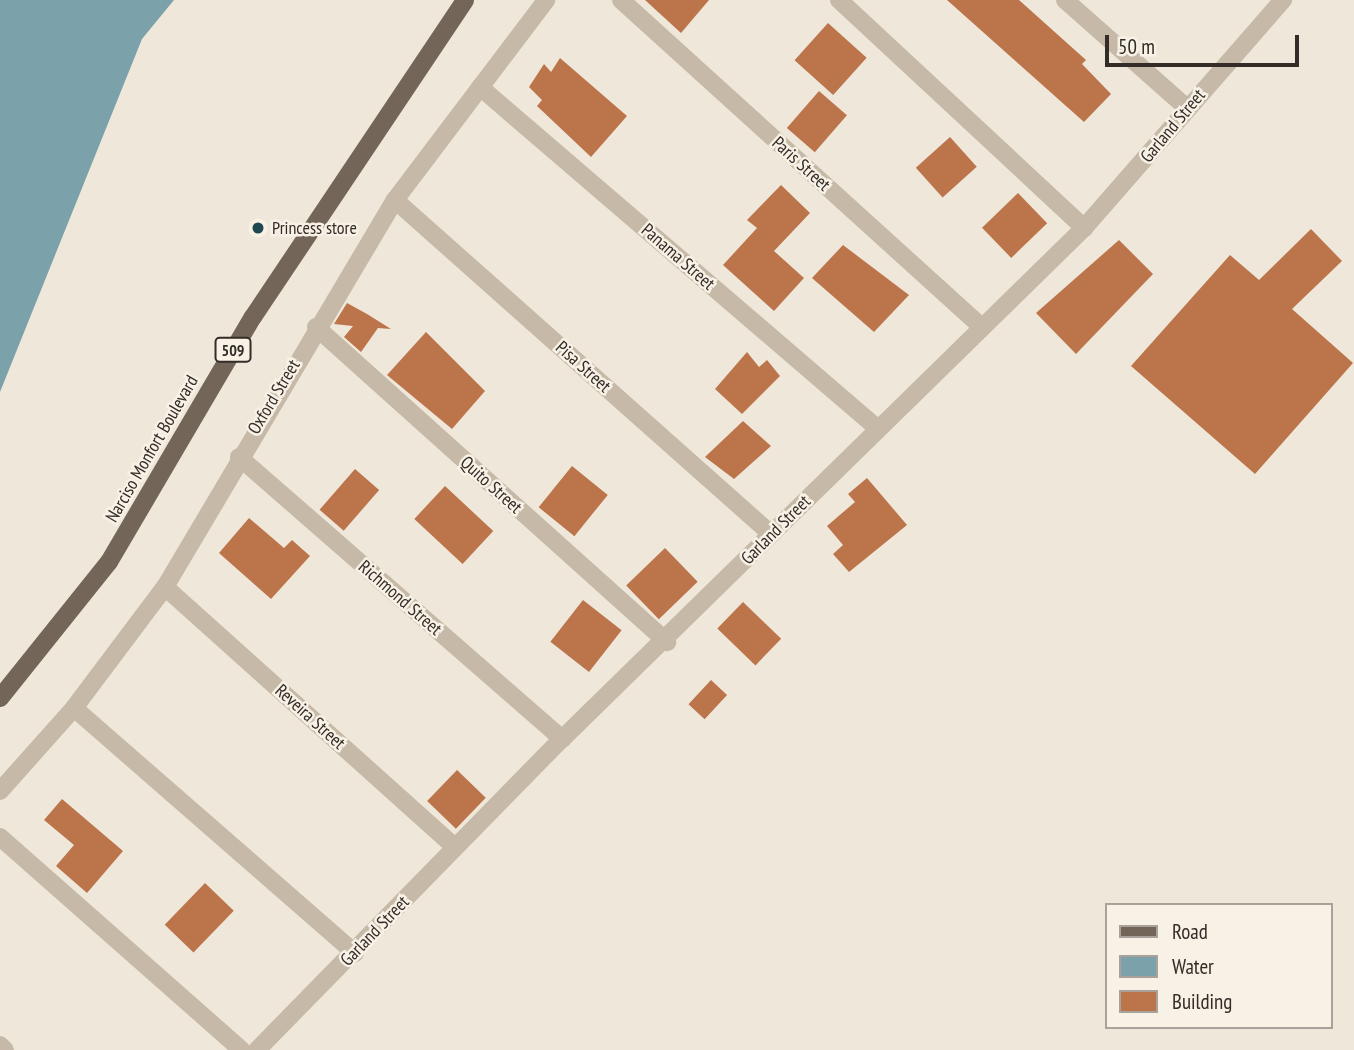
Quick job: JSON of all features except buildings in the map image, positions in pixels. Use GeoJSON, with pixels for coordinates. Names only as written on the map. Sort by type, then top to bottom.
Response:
{"type":"FeatureCollection","features":[{"type":"Feature","properties":{"kind":"main road","name":"Narciso Monfort Boulevard"},"geometry":{"type":"LineString","coordinates":[[0,698],[109,562],[253,317],[465,0]]}},
{"type":"Feature","properties":{"kind":"street","name":"Oxford Street"},"geometry":{"type":"LineString","coordinates":[[0,791],[74,708],[165,587],[316,327],[396,200],[546,0]]}},
{"type":"Feature","properties":{"kind":"street","name":"Paris Street"},"geometry":{"type":"LineString","coordinates":[[621,0],[981,327]]}},
{"type":"Feature","properties":{"kind":"street"},"geometry":{"type":"LineString","coordinates":[[839,0],[1084,228]]}},
{"type":"Feature","properties":{"kind":"street"},"geometry":{"type":"LineString","coordinates":[[1065,0],[1188,109]]}},
{"type":"Feature","properties":{"kind":"street","name":"Garland Street"},"geometry":{"type":"LineString","coordinates":[[257,1050],[562,739],[667,642],[877,428],[1084,228],[1283,0]]}},
{"type":"Feature","properties":{"kind":"street","name":"Panama Street"},"geometry":{"type":"LineString","coordinates":[[480,87],[877,428]]}},
{"type":"Feature","properties":{"kind":"street","name":"Pisa Street"},"geometry":{"type":"LineString","coordinates":[[396,200],[771,534]]}},
{"type":"Feature","properties":{"kind":"street","name":"Quito Street"},"geometry":{"type":"LineString","coordinates":[[316,327],[667,642]]}},
{"type":"Feature","properties":{"kind":"street","name":"Richmond Street"},"geometry":{"type":"LineString","coordinates":[[239,457],[562,739]]}},
{"type":"Feature","properties":{"kind":"street","name":"Reveira Street"},"geometry":{"type":"LineString","coordinates":[[165,587],[455,847]]}},
{"type":"Feature","properties":{"kind":"street"},"geometry":{"type":"LineString","coordinates":[[74,708],[355,953]]}},
{"type":"Feature","properties":{"kind":"street"},"geometry":{"type":"LineString","coordinates":[[0,836],[242,1050]]}},
{"type":"Feature","properties":{"kind":"street"},"geometry":{"type":"LineString","coordinates":[[0,1045],[5,1050]]}},
{"type":"Feature","properties":{"kind":"water"},"geometry":{"type":"Polygon","coordinates":[[[0,0],[174,0],[142,39],[0,392],[0,0]]]}},
{"type":"Feature","properties":{"kind":"place","name":"Princess store"},"geometry":{"type":"Point","coordinates":[258,228]}}]}
